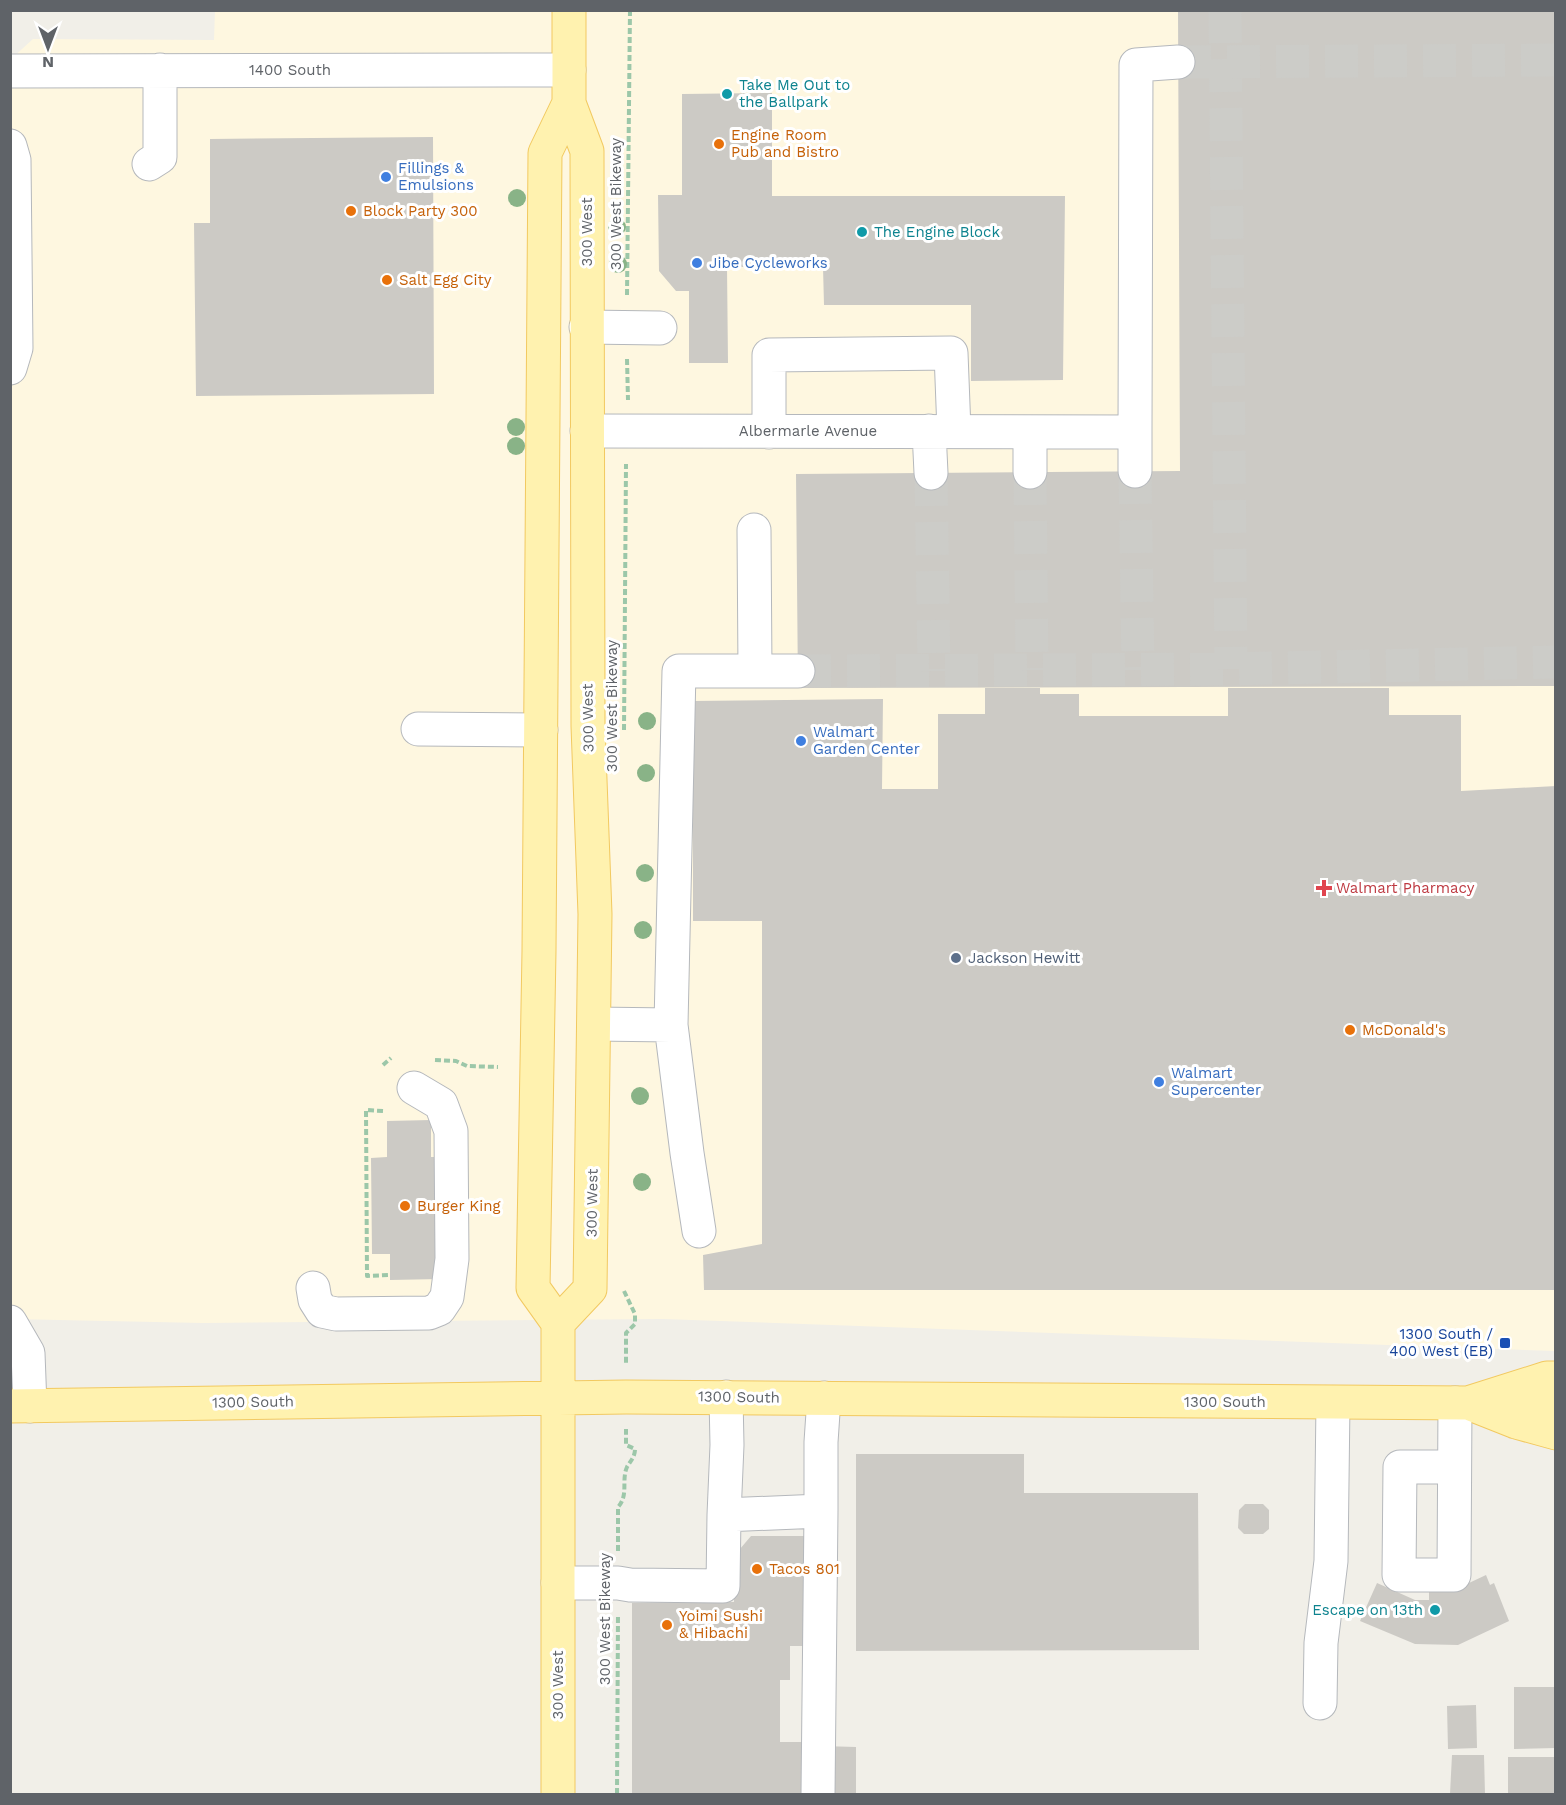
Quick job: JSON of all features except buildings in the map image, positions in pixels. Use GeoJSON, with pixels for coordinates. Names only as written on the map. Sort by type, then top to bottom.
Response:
{"type":"FeatureCollection","features":[{"type":"Feature","properties":{"kind":"main road","name":"300 West"},"geometry":{"type":"LineString","coordinates":[[558,1323],[590,1289],[595,914],[588,726],[587,151],[569,103],[569,10]]}},
{"type":"Feature","properties":{"kind":"main road","name":"300 West"},"geometry":{"type":"LineString","coordinates":[[558,1794],[558,1323],[533,1288],[541,730],[545,153],[569,103]]}},
{"type":"Feature","properties":{"kind":"main road","name":"1300 South"},"geometry":{"type":"LineString","coordinates":[[20,1406],[726,1397],[1462,1403],[1547,1378],[1556,1378]]}},
{"type":"Feature","properties":{"kind":"main road"},"geometry":{"type":"LineString","coordinates":[[1516,1422],[1547,1402],[1556,1402]]}},
{"type":"Feature","properties":{"kind":"main road","name":"1300 South"},"geometry":{"type":"LineString","coordinates":[[1462,1403],[1556,1433]]}},
{"type":"Feature","properties":{"kind":"street"},"geometry":{"type":"LineString","coordinates":[[1135,471],[1136,65],[1178,62]]}},
{"type":"Feature","properties":{"kind":"street"},"geometry":{"type":"LineString","coordinates":[[149,161],[154,70]]}},
{"type":"Feature","properties":{"kind":"street","name":"1400 South"},"geometry":{"type":"LineString","coordinates":[[10,71],[569,70]]}},
{"type":"Feature","properties":{"kind":"street"},"geometry":{"type":"LineString","coordinates":[[12,155],[12,355]]}},
{"type":"Feature","properties":{"kind":"street"},"geometry":{"type":"LineString","coordinates":[[586,327],[660,328]]}},
{"type":"Feature","properties":{"kind":"street"},"geometry":{"type":"LineString","coordinates":[[769,432],[769,355],[951,353],[941,431],[930,473]]}},
{"type":"Feature","properties":{"kind":"street","name":"Albermarle Avenue"},"geometry":{"type":"LineString","coordinates":[[587,431],[1135,432]]}},
{"type":"Feature","properties":{"kind":"street"},"geometry":{"type":"LineString","coordinates":[[1030,433],[1030,472]]}},
{"type":"Feature","properties":{"kind":"street"},"geometry":{"type":"LineString","coordinates":[[754,530],[755,671]]}},
{"type":"Feature","properties":{"kind":"street"},"geometry":{"type":"LineString","coordinates":[[699,1231],[671,1025],[679,671],[798,671]]}},
{"type":"Feature","properties":{"kind":"street"},"geometry":{"type":"LineString","coordinates":[[418,729],[541,730]]}},
{"type":"Feature","properties":{"kind":"street"},"geometry":{"type":"LineString","coordinates":[[594,1024],[671,1025]]}},
{"type":"Feature","properties":{"kind":"street"},"geometry":{"type":"LineString","coordinates":[[313,1288],[315,1300],[322,1311],[336,1314],[429,1313],[439,1308],[447,1297],[452,1259],[451,1131],[441,1104],[414,1088]]}},
{"type":"Feature","properties":{"kind":"street"},"geometry":{"type":"LineString","coordinates":[[10,1322],[28,1353],[20,1406]]}},
{"type":"Feature","properties":{"kind":"street"},"geometry":{"type":"LineString","coordinates":[[558,1583],[723,1586],[726,1397]]}},
{"type":"Feature","properties":{"kind":"street"},"geometry":{"type":"LineString","coordinates":[[818,1794],[821,1442],[824,1398]]}},
{"type":"Feature","properties":{"kind":"street"},"geometry":{"type":"LineString","coordinates":[[1320,1704],[1321,1642],[1331,1562],[1333,1403]]}},
{"type":"Feature","properties":{"kind":"street"},"geometry":{"type":"LineString","coordinates":[[1454,1467],[1462,1403]]}},
{"type":"Feature","properties":{"kind":"street"},"geometry":{"type":"LineString","coordinates":[[724,1515],[821,1511]]}},
{"type":"Feature","properties":{"kind":"path","name":"300 West Bikeway"},"geometry":{"type":"LineString","coordinates":[[628,398],[630,10]]}},
{"type":"Feature","properties":{"kind":"path","name":"300 West Bikeway"},"geometry":{"type":"LineString","coordinates":[[624,736],[626,461]]}},
{"type":"Feature","properties":{"kind":"path"},"geometry":{"type":"LineString","coordinates":[[383,1065],[391,1058]]}},
{"type":"Feature","properties":{"kind":"path"},"geometry":{"type":"LineString","coordinates":[[432,1060],[456,1061],[467,1066],[498,1068]]}},
{"type":"Feature","properties":{"kind":"path"},"geometry":{"type":"LineString","coordinates":[[383,1111],[366,1110],[367,1276],[390,1275]]}},
{"type":"Feature","properties":{"kind":"path"},"geometry":{"type":"LineString","coordinates":[[626,1295],[635,1314],[635,1324]]}},
{"type":"Feature","properties":{"kind":"path","name":"300 West Bikeway"},"geometry":{"type":"LineString","coordinates":[[617,1794],[618,1507],[624,1500],[627,1468],[635,1455],[635,1449]]}},
{"type":"Feature","properties":{"kind":"shaded area"},"geometry":{"type":"Polygon","coordinates":[[[215,10],[1555,11],[1555,1351],[663,1319],[203,1323],[11,1319],[10,60],[33,39],[214,40],[215,10]]]}},
{"type":"Feature","properties":{"kind":"tunnel"},"geometry":{"type":"LineString","coordinates":[[1225,10],[1231,669]]}},
{"type":"Feature","properties":{"kind":"tunnel"},"geometry":{"type":"LineString","coordinates":[[1178,62],[1556,60]]}},
{"type":"Feature","properties":{"kind":"tunnel"},"geometry":{"type":"LineString","coordinates":[[1135,471],[1138,670]]}},
{"type":"Feature","properties":{"kind":"tunnel"},"geometry":{"type":"LineString","coordinates":[[1030,472],[1032,670]]}},
{"type":"Feature","properties":{"kind":"tunnel"},"geometry":{"type":"LineString","coordinates":[[931,473],[934,671]]}},
{"type":"Feature","properties":{"kind":"tunnel"},"geometry":{"type":"LineString","coordinates":[[798,671],[1231,669],[1556,662]]}},
{"type":"Feature","properties":{"kind":"place","name":"Take Me Out to the Ballpark"},"geometry":{"type":"Point","coordinates":[727,94]}},
{"type":"Feature","properties":{"kind":"place","name":"Engine Room Pub and Bistro"},"geometry":{"type":"Point","coordinates":[719,144]}},
{"type":"Feature","properties":{"kind":"place","name":"Fillings & Emulsions"},"geometry":{"type":"Point","coordinates":[386,177]}},
{"type":"Feature","properties":{"kind":"place","name":"Block Party 300"},"geometry":{"type":"Point","coordinates":[351,211]}},
{"type":"Feature","properties":{"kind":"place","name":"The Engine Block"},"geometry":{"type":"Point","coordinates":[862,232]}},
{"type":"Feature","properties":{"kind":"place","name":"Jibe Cycleworks"},"geometry":{"type":"Point","coordinates":[697,263]}},
{"type":"Feature","properties":{"kind":"place","name":"Salt Egg City"},"geometry":{"type":"Point","coordinates":[387,280]}},
{"type":"Feature","properties":{"kind":"place","name":"Walmart Garden Center"},"geometry":{"type":"Point","coordinates":[801,741]}},
{"type":"Feature","properties":{"kind":"place","name":"Walmart Pharmacy"},"geometry":{"type":"Point","coordinates":[1324,888]}},
{"type":"Feature","properties":{"kind":"place","name":"Jackson Hewitt"},"geometry":{"type":"Point","coordinates":[956,958]}},
{"type":"Feature","properties":{"kind":"place","name":"McDonald's"},"geometry":{"type":"Point","coordinates":[1350,1030]}},
{"type":"Feature","properties":{"kind":"place","name":"Walmart Supercenter"},"geometry":{"type":"Point","coordinates":[1159,1082]}},
{"type":"Feature","properties":{"kind":"place","name":"Burger King"},"geometry":{"type":"Point","coordinates":[405,1206]}},
{"type":"Feature","properties":{"kind":"place","name":"1300 South / 400 West (EB)"},"geometry":{"type":"Point","coordinates":[1505,1343]}},
{"type":"Feature","properties":{"kind":"place","name":"Tacos 801"},"geometry":{"type":"Point","coordinates":[757,1569]}},
{"type":"Feature","properties":{"kind":"place","name":"Escape on 13th"},"geometry":{"type":"Point","coordinates":[1435,1610]}},
{"type":"Feature","properties":{"kind":"place","name":"Yoimi Sushi & Hibachi"},"geometry":{"type":"Point","coordinates":[667,1625]}}]}
